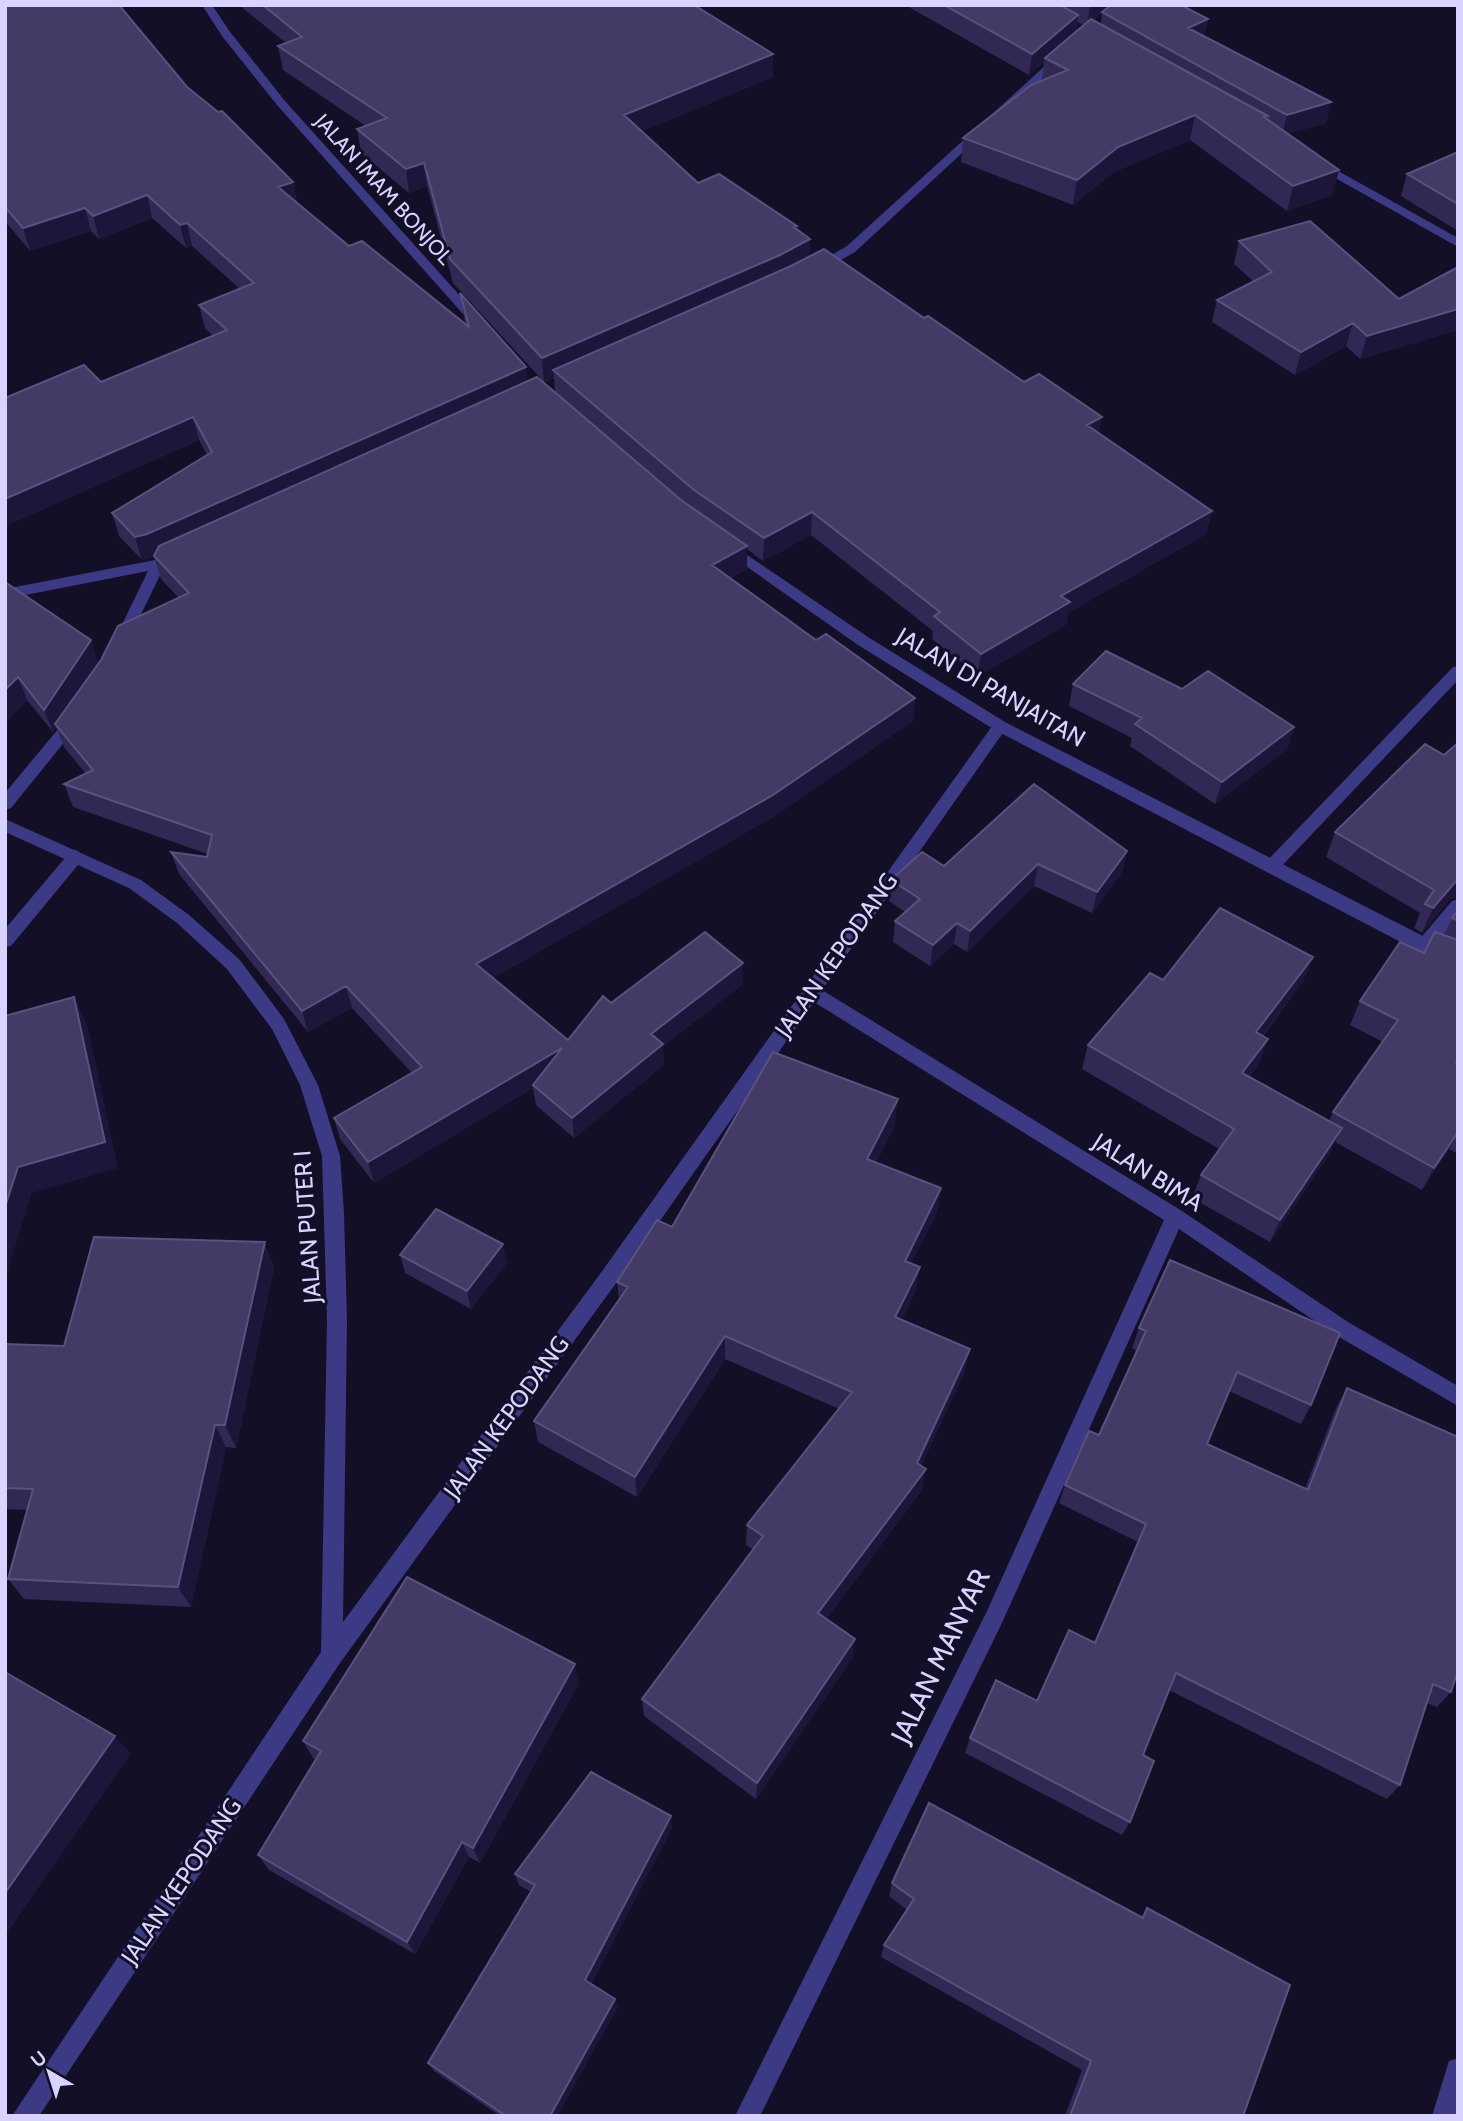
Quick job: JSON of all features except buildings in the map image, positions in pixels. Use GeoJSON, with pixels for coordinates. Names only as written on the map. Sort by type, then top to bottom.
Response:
{"type":"FeatureCollection","features":[{"type":"Feature","properties":{"kind":"street","name":"JALAN IMAM BONJOL"},"geometry":{"type":"LineString","coordinates":[[207,5],[226,34],[281,103],[480,326]]}},
{"type":"Feature","properties":{"kind":"street"},"geometry":{"type":"LineString","coordinates":[[809,272],[851,249],[1022,89],[1069,50]]}},
{"type":"Feature","properties":{"kind":"street"},"geometry":{"type":"LineString","coordinates":[[1302,155],[1458,243]]}},
{"type":"Feature","properties":{"kind":"street","name":"JALAN DI PANJAITAN"},"geometry":{"type":"LineString","coordinates":[[718,539],[863,641],[1000,726],[1424,946],[1458,961]]}},
{"type":"Feature","properties":{"kind":"street"},"geometry":{"type":"LineString","coordinates":[[5,594],[158,564],[195,550]]}},
{"type":"Feature","properties":{"kind":"street"},"geometry":{"type":"LineString","coordinates":[[114,654],[158,564]]}},
{"type":"Feature","properties":{"kind":"street"},"geometry":{"type":"LineString","coordinates":[[1271,867],[1458,671]]}},
{"type":"Feature","properties":{"kind":"street"},"geometry":{"type":"LineString","coordinates":[[5,804],[82,708]]}},
{"type":"Feature","properties":{"kind":"street","name":"JALAN KEPODANG"},"geometry":{"type":"LineString","coordinates":[[24,2116],[332,1654],[607,1280],[1000,726]]}},
{"type":"Feature","properties":{"kind":"street","name":"JALAN PUTER I"},"geometry":{"type":"LineString","coordinates":[[5,825],[135,884],[183,919],[233,964],[278,1024],[309,1085],[331,1156],[335,1213],[337,1320],[332,1654]]}},
{"type":"Feature","properties":{"kind":"street"},"geometry":{"type":"LineString","coordinates":[[5,941],[76,856]]}},
{"type":"Feature","properties":{"kind":"street"},"geometry":{"type":"LineString","coordinates":[[1424,946],[1458,905]]}},
{"type":"Feature","properties":{"kind":"street","name":"JALAN BIMA"},"geometry":{"type":"LineString","coordinates":[[810,991],[1175,1217],[1341,1328],[1458,1397]]}},
{"type":"Feature","properties":{"kind":"street","name":"JALAN MANYAR"},"geometry":{"type":"LineString","coordinates":[[747,2116],[993,1618],[1175,1217]]}},
{"type":"Feature","properties":{"kind":"street"},"geometry":{"type":"LineString","coordinates":[[1444,2116],[1458,2070]]}}]}
